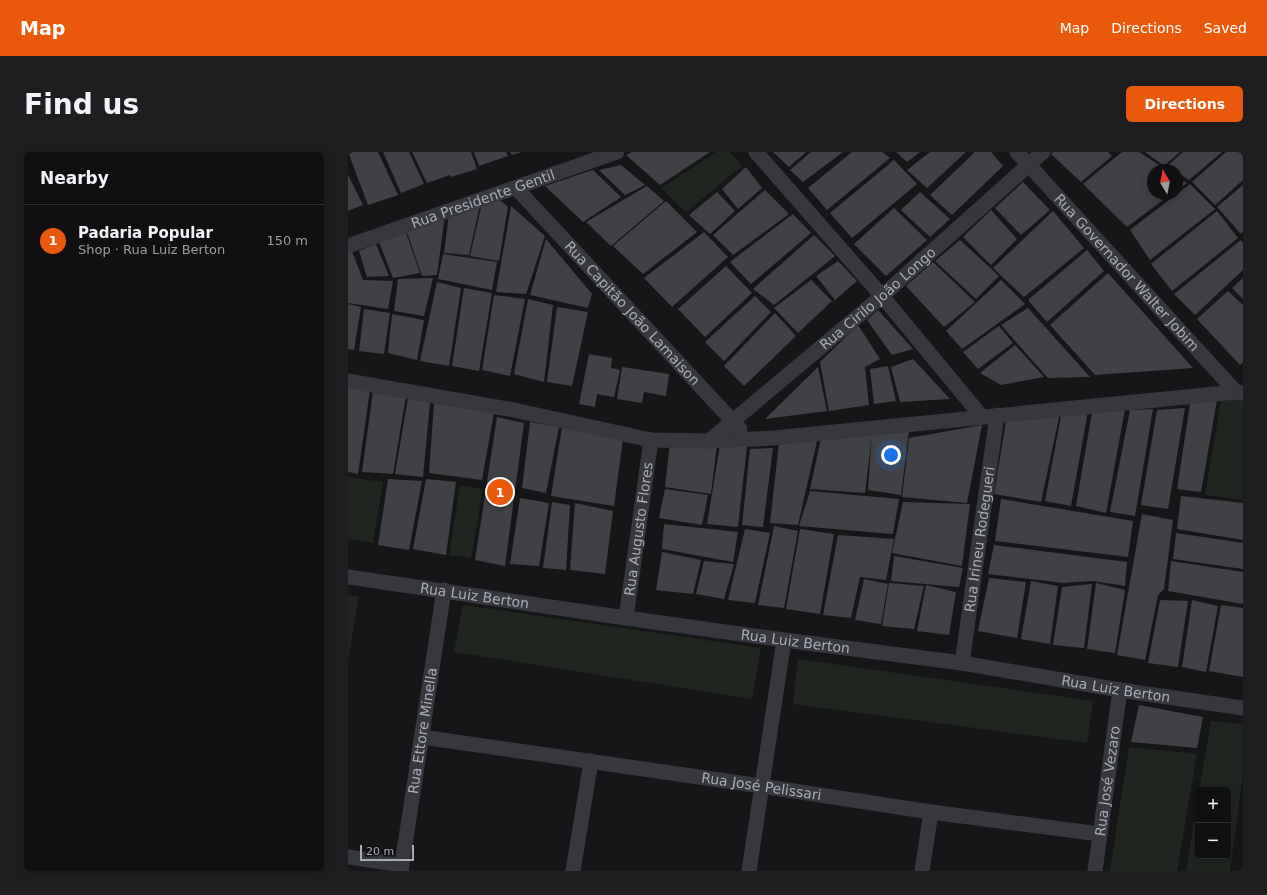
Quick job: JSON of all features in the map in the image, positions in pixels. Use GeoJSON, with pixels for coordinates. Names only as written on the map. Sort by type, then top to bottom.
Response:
{"type":"FeatureCollection","features":[{"type":"Feature","properties":{"kind":"street","name":"Rua Presidente Gentil"},"geometry":{"type":"LineString","coordinates":[[348,246],[617,152]]}},
{"type":"Feature","properties":{"kind":"street"},"geometry":{"type":"LineString","coordinates":[[756,152],[882,296],[990,416]]}},
{"type":"Feature","properties":{"kind":"street","name":"Rua Governador Walter Jobim"},"geometry":{"type":"LineString","coordinates":[[1017,152],[1240,392]]}},
{"type":"Feature","properties":{"kind":"street","name":"Rua Cirilo João Longo"},"geometry":{"type":"LineString","coordinates":[[709,441],[882,296],[1043,152]]}},
{"type":"Feature","properties":{"kind":"street","name":"Rua Capitão João Lamaison"},"geometry":{"type":"LineString","coordinates":[[516,188],[749,439]]}},
{"type":"Feature","properties":{"kind":"street"},"geometry":{"type":"LineString","coordinates":[[348,381],[514,410],[651,440],[709,441],[774,438],[1240,392]]}},
{"type":"Feature","properties":{"kind":"street","name":"Rua Irineu Rodegueri"},"geometry":{"type":"LineString","coordinates":[[962,663],[990,416]]}},
{"type":"Feature","properties":{"kind":"street","name":"Rua Augusto Flores"},"geometry":{"type":"LineString","coordinates":[[626,618],[651,440]]}},
{"type":"Feature","properties":{"kind":"street","name":"Rua Luiz Berton"},"geometry":{"type":"LineString","coordinates":[[348,577],[626,618],[962,663],[1120,690],[1243,708]]}},
{"type":"Feature","properties":{"kind":"street","name":"Rua Ettore Minella"},"geometry":{"type":"LineString","coordinates":[[402,868],[444,590]]}},
{"type":"Feature","properties":{"kind":"street"},"geometry":{"type":"LineString","coordinates":[[749,871],[784,640]]}},
{"type":"Feature","properties":{"kind":"street","name":"Rua José Vezaro"},"geometry":{"type":"LineString","coordinates":[[1095,871],[1120,690]]}},
{"type":"Feature","properties":{"kind":"street","name":"Rua José Pelissari"},"geometry":{"type":"LineString","coordinates":[[422,737],[931,812],[1100,834]]}},
{"type":"Feature","properties":{"kind":"street"},"geometry":{"type":"LineString","coordinates":[[573,871],[591,762]]}},
{"type":"Feature","properties":{"kind":"street"},"geometry":{"type":"LineString","coordinates":[[922,871],[931,812]]}},
{"type":"Feature","properties":{"kind":"street"},"geometry":{"type":"LineString","coordinates":[[348,857],[402,868]]}},
{"type":"Feature","properties":{"kind":"shaded area"},"geometry":{"type":"Polygon","coordinates":[[[716,152],[730,152],[742,166],[686,212],[661,188],[716,152]]]}},
{"type":"Feature","properties":{"kind":"shaded area"},"geometry":{"type":"Polygon","coordinates":[[[1222,395],[1243,397],[1243,500],[1205,495],[1222,395]]]}},
{"type":"Feature","properties":{"kind":"shaded area"},"geometry":{"type":"Polygon","coordinates":[[[348,477],[383,482],[373,543],[348,539],[348,477]]]}},
{"type":"Feature","properties":{"kind":"shaded area"},"geometry":{"type":"Polygon","coordinates":[[[460,485],[483,489],[471,558],[449,555],[460,485]]]}},
{"type":"Feature","properties":{"kind":"shaded area"},"geometry":{"type":"Polygon","coordinates":[[[348,595],[359,597],[348,661],[348,595]]]}},
{"type":"Feature","properties":{"kind":"shaded area"},"geometry":{"type":"Polygon","coordinates":[[[463,605],[761,648],[752,699],[454,652],[463,605]]]}},
{"type":"Feature","properties":{"kind":"shaded area"},"geometry":{"type":"Polygon","coordinates":[[[798,659],[1093,701],[1087,743],[793,704],[798,659]]]}},
{"type":"Feature","properties":{"kind":"shaded area"},"geometry":{"type":"Polygon","coordinates":[[[1211,721],[1243,724],[1243,774],[1230,871],[1186,871],[1195,816],[1195,859],[1231,859],[1231,787],[1200,787],[1211,721]]]}},
{"type":"Feature","properties":{"kind":"shaded area"},"geometry":{"type":"Polygon","coordinates":[[[1129,747],[1197,754],[1177,871],[1110,871],[1129,747]]]}},
{"type":"Feature","properties":{"kind":"building"},"geometry":{"type":"Polygon","coordinates":[[[348,152],[378,152],[398,195],[368,205],[348,152]]]}},
{"type":"Feature","properties":{"kind":"building"},"geometry":{"type":"Polygon","coordinates":[[[383,152],[409,152],[424,184],[401,193],[383,152]]]}},
{"type":"Feature","properties":{"kind":"building"},"geometry":{"type":"Polygon","coordinates":[[[412,152],[471,152],[477,169],[451,177],[450,175],[427,183],[412,152]]]}},
{"type":"Feature","properties":{"kind":"building"},"geometry":{"type":"Polygon","coordinates":[[[474,152],[506,152],[508,156],[479,166],[474,152]]]}},
{"type":"Feature","properties":{"kind":"building"},"geometry":{"type":"Polygon","coordinates":[[[510,152],[522,152],[512,155],[510,152]]]}},
{"type":"Feature","properties":{"kind":"building"},"geometry":{"type":"Polygon","coordinates":[[[632,152],[710,152],[660,185],[626,155],[632,152]]]}},
{"type":"Feature","properties":{"kind":"building"},"geometry":{"type":"Polygon","coordinates":[[[773,152],[806,152],[789,167],[773,152]]]}},
{"type":"Feature","properties":{"kind":"building"},"geometry":{"type":"Polygon","coordinates":[[[811,152],[843,152],[803,182],[790,170],[811,152]]]}},
{"type":"Feature","properties":{"kind":"building"},"geometry":{"type":"Polygon","coordinates":[[[852,152],[882,152],[890,158],[827,210],[808,188],[852,152]]]}},
{"type":"Feature","properties":{"kind":"building"},"geometry":{"type":"Polygon","coordinates":[[[896,152],[920,152],[907,162],[896,152]]]}},
{"type":"Feature","properties":{"kind":"building"},"geometry":{"type":"Polygon","coordinates":[[[930,152],[966,152],[927,188],[907,170],[930,152]]]}},
{"type":"Feature","properties":{"kind":"building"},"geometry":{"type":"Polygon","coordinates":[[[975,152],[991,152],[1003,166],[952,215],[930,195],[975,152]]]}},
{"type":"Feature","properties":{"kind":"building"},"geometry":{"type":"Polygon","coordinates":[[[1053,152],[1108,152],[1112,156],[1081,182],[1051,154],[1053,152]]]}},
{"type":"Feature","properties":{"kind":"building"},"geometry":{"type":"Polygon","coordinates":[[[1122,152],[1139,152],[1158,164],[1147,164],[1147,200],[1163,200],[1127,227],[1083,184],[1122,152]]]}},
{"type":"Feature","properties":{"kind":"building"},"geometry":{"type":"Polygon","coordinates":[[[1145,152],[1180,152],[1166,164],[1161,164],[1145,152]]]}},
{"type":"Feature","properties":{"kind":"building"},"geometry":{"type":"Polygon","coordinates":[[[1183,152],[1222,152],[1189,180],[1183,176],[1183,164],[1169,164],[1183,152]]]}},
{"type":"Feature","properties":{"kind":"building"},"geometry":{"type":"Polygon","coordinates":[[[1226,152],[1243,152],[1243,180],[1215,205],[1192,182],[1226,152]]]}},
{"type":"Feature","properties":{"kind":"building"},"geometry":{"type":"Polygon","coordinates":[[[894,160],[917,184],[852,238],[830,213],[894,160]]]}},
{"type":"Feature","properties":{"kind":"building"},"geometry":{"type":"Polygon","coordinates":[[[621,165],[645,185],[625,195],[599,170],[621,165]]]}},
{"type":"Feature","properties":{"kind":"building"},"geometry":{"type":"Polygon","coordinates":[[[746,167],[762,188],[738,209],[722,189],[746,167]]]}},
{"type":"Feature","properties":{"kind":"building"},"geometry":{"type":"Polygon","coordinates":[[[593,170],[621,197],[583,222],[545,186],[593,170]]]}},
{"type":"Feature","properties":{"kind":"building"},"geometry":{"type":"Polygon","coordinates":[[[348,175],[363,205],[348,211],[348,175]]]}},
{"type":"Feature","properties":{"kind":"building"},"geometry":{"type":"Polygon","coordinates":[[[1183,181],[1187,183],[1183,186],[1183,181]]]}},
{"type":"Feature","properties":{"kind":"building"},"geometry":{"type":"Polygon","coordinates":[[[1023,182],[1050,210],[1021,235],[995,208],[1023,182]]]}},
{"type":"Feature","properties":{"kind":"building"},"geometry":{"type":"Polygon","coordinates":[[[1190,184],[1215,209],[1150,260],[1130,230],[1169,200],[1183,200],[1183,189],[1190,184]]]}},
{"type":"Feature","properties":{"kind":"building"},"geometry":{"type":"Polygon","coordinates":[[[1243,185],[1243,231],[1241,234],[1217,207],[1243,185]]]}},
{"type":"Feature","properties":{"kind":"building"},"geometry":{"type":"Polygon","coordinates":[[[647,186],[664,201],[611,246],[586,222],[647,186]]]}},
{"type":"Feature","properties":{"kind":"building"},"geometry":{"type":"Polygon","coordinates":[[[765,190],[789,214],[733,255],[713,235],[765,190]]]}},
{"type":"Feature","properties":{"kind":"building"},"geometry":{"type":"Polygon","coordinates":[[[717,192],[735,211],[710,234],[689,215],[717,192]]]}},
{"type":"Feature","properties":{"kind":"building"},"geometry":{"type":"Polygon","coordinates":[[[920,192],[950,219],[930,237],[901,210],[920,192]]]}},
{"type":"Feature","properties":{"kind":"building"},"geometry":{"type":"Polygon","coordinates":[[[496,197],[508,207],[499,261],[470,256],[482,203],[496,197]]]}},
{"type":"Feature","properties":{"kind":"building"},"geometry":{"type":"Polygon","coordinates":[[[666,201],[697,232],[643,274],[613,246],[666,201]]]}},
{"type":"Feature","properties":{"kind":"building"},"geometry":{"type":"Polygon","coordinates":[[[480,205],[469,255],[444,253],[449,214],[480,205]]]}},
{"type":"Feature","properties":{"kind":"building"},"geometry":{"type":"Polygon","coordinates":[[[511,206],[545,236],[526,294],[496,292],[511,206]]]}},
{"type":"Feature","properties":{"kind":"building"},"geometry":{"type":"Polygon","coordinates":[[[894,208],[927,240],[886,276],[854,244],[894,208]]]}},
{"type":"Feature","properties":{"kind":"building"},"geometry":{"type":"Polygon","coordinates":[[[991,210],[1017,239],[991,265],[963,237],[991,210]]]}},
{"type":"Feature","properties":{"kind":"building"},"geometry":{"type":"Polygon","coordinates":[[[1053,211],[1084,248],[1024,297],[993,268],[1053,211]]]}},
{"type":"Feature","properties":{"kind":"building"},"geometry":{"type":"Polygon","coordinates":[[[1217,211],[1238,238],[1172,291],[1151,264],[1217,211]]]}},
{"type":"Feature","properties":{"kind":"building"},"geometry":{"type":"Polygon","coordinates":[[[793,214],[811,233],[751,284],[730,262],[793,214]]]}},
{"type":"Feature","properties":{"kind":"building"},"geometry":{"type":"Polygon","coordinates":[[[445,215],[437,275],[422,276],[407,232],[445,215]]]}},
{"type":"Feature","properties":{"kind":"building"},"geometry":{"type":"Polygon","coordinates":[[[405,230],[420,273],[393,278],[379,242],[405,230]]]}},
{"type":"Feature","properties":{"kind":"building"},"geometry":{"type":"Polygon","coordinates":[[[704,232],[728,257],[672,307],[644,278],[704,232]]]}},
{"type":"Feature","properties":{"kind":"building"},"geometry":{"type":"Polygon","coordinates":[[[814,235],[835,256],[774,305],[753,289],[814,235]]]}},
{"type":"Feature","properties":{"kind":"building"},"geometry":{"type":"Polygon","coordinates":[[[546,239],[592,294],[588,308],[530,295],[546,239]]]}},
{"type":"Feature","properties":{"kind":"building"},"geometry":{"type":"Polygon","coordinates":[[[960,240],[999,276],[976,299],[935,261],[960,240]]]}},
{"type":"Feature","properties":{"kind":"building"},"geometry":{"type":"Polygon","coordinates":[[[1241,240],[1243,243],[1243,270],[1195,315],[1174,294],[1241,240]]]}},
{"type":"Feature","properties":{"kind":"building"},"geometry":{"type":"Polygon","coordinates":[[[376,244],[389,276],[367,277],[359,251],[376,244]]]}},
{"type":"Feature","properties":{"kind":"building"},"geometry":{"type":"Polygon","coordinates":[[[1087,250],[1104,271],[1047,322],[1028,300],[1087,250]]]}},
{"type":"Feature","properties":{"kind":"building"},"geometry":{"type":"Polygon","coordinates":[[[352,251],[363,280],[393,281],[388,309],[348,303],[348,253],[352,251]]]}},
{"type":"Feature","properties":{"kind":"building"},"geometry":{"type":"Polygon","coordinates":[[[443,254],[497,262],[492,290],[438,279],[443,254]]]}},
{"type":"Feature","properties":{"kind":"building"},"geometry":{"type":"Polygon","coordinates":[[[838,261],[857,281],[835,300],[816,276],[838,261]]]}},
{"type":"Feature","properties":{"kind":"building"},"geometry":{"type":"Polygon","coordinates":[[[933,262],[975,302],[944,327],[906,286],[933,262]]]}},
{"type":"Feature","properties":{"kind":"building"},"geometry":{"type":"Polygon","coordinates":[[[726,266],[752,293],[705,337],[678,309],[726,266]]]}},
{"type":"Feature","properties":{"kind":"building"},"geometry":{"type":"Polygon","coordinates":[[[1108,273],[1193,368],[1095,375],[1050,325],[1108,273]]]}},
{"type":"Feature","properties":{"kind":"building"},"geometry":{"type":"Polygon","coordinates":[[[433,278],[424,316],[394,311],[398,279],[433,278]]]}},
{"type":"Feature","properties":{"kind":"building"},"geometry":{"type":"Polygon","coordinates":[[[1243,278],[1243,299],[1232,288],[1243,278]]]}},
{"type":"Feature","properties":{"kind":"building"},"geometry":{"type":"Polygon","coordinates":[[[811,280],[832,301],[798,333],[774,308],[811,280]]]}},
{"type":"Feature","properties":{"kind":"building"},"geometry":{"type":"Polygon","coordinates":[[[1001,280],[1025,304],[962,349],[946,331],[1001,280]]]}},
{"type":"Feature","properties":{"kind":"building"},"geometry":{"type":"Polygon","coordinates":[[[437,282],[461,288],[449,366],[420,361],[437,282]]]}},
{"type":"Feature","properties":{"kind":"building"},"geometry":{"type":"Polygon","coordinates":[[[464,288],[492,293],[479,371],[452,366],[464,288]]]}},
{"type":"Feature","properties":{"kind":"building"},"geometry":{"type":"Polygon","coordinates":[[[1228,291],[1243,305],[1243,362],[1240,365],[1197,319],[1228,291]]]}},
{"type":"Feature","properties":{"kind":"building"},"geometry":{"type":"Polygon","coordinates":[[[494,295],[525,299],[510,376],[482,370],[494,295]]]}},
{"type":"Feature","properties":{"kind":"building"},"geometry":{"type":"Polygon","coordinates":[[[755,296],[771,312],[724,361],[705,342],[755,296]]]}},
{"type":"Feature","properties":{"kind":"building"},"geometry":{"type":"Polygon","coordinates":[[[528,299],[553,305],[544,382],[514,374],[528,299]]]}},
{"type":"Feature","properties":{"kind":"building"},"geometry":{"type":"Polygon","coordinates":[[[348,304],[361,307],[354,350],[348,349],[348,304]]]}},
{"type":"Feature","properties":{"kind":"building"},"geometry":{"type":"Polygon","coordinates":[[[557,307],[588,312],[572,386],[547,382],[557,307]]]}},
{"type":"Feature","properties":{"kind":"building"},"geometry":{"type":"Polygon","coordinates":[[[1028,308],[1090,377],[1048,378],[1001,325],[1028,308]]]}},
{"type":"Feature","properties":{"kind":"building"},"geometry":{"type":"Polygon","coordinates":[[[364,309],[390,313],[384,354],[359,351],[364,309]]]}},
{"type":"Feature","properties":{"kind":"building"},"geometry":{"type":"Polygon","coordinates":[[[878,310],[913,349],[892,355],[867,320],[878,310]]]}},
{"type":"Feature","properties":{"kind":"building"},"geometry":{"type":"Polygon","coordinates":[[[775,313],[796,336],[744,386],[724,366],[775,313]]]}},
{"type":"Feature","properties":{"kind":"building"},"geometry":{"type":"Polygon","coordinates":[[[392,314],[424,320],[417,360],[388,353],[392,314]]]}},
{"type":"Feature","properties":{"kind":"building"},"geometry":{"type":"Polygon","coordinates":[[[858,325],[880,359],[865,367],[869,405],[829,411],[820,362],[858,325]]]}},
{"type":"Feature","properties":{"kind":"building"},"geometry":{"type":"Polygon","coordinates":[[[999,326],[1013,343],[978,369],[963,352],[999,326]]]}},
{"type":"Feature","properties":{"kind":"building"},"geometry":{"type":"Polygon","coordinates":[[[1015,345],[1044,377],[1001,385],[980,373],[1015,345]]]}},
{"type":"Feature","properties":{"kind":"building"},"geometry":{"type":"Polygon","coordinates":[[[589,354],[612,358],[611,368],[620,370],[614,397],[597,394],[595,407],[579,404],[589,354]]]}},
{"type":"Feature","properties":{"kind":"building"},"geometry":{"type":"Polygon","coordinates":[[[913,359],[950,399],[900,402],[891,367],[913,359]]]}},
{"type":"Feature","properties":{"kind":"building"},"geometry":{"type":"Polygon","coordinates":[[[888,366],[896,401],[874,404],[870,369],[888,366]]]}},
{"type":"Feature","properties":{"kind":"building"},"geometry":{"type":"Polygon","coordinates":[[[622,367],[669,374],[666,396],[644,392],[642,403],[617,399],[622,367]]]}},
{"type":"Feature","properties":{"kind":"building"},"geometry":{"type":"Polygon","coordinates":[[[818,367],[827,411],[765,419],[818,367]]]}},
{"type":"Feature","properties":{"kind":"building"},"geometry":{"type":"Polygon","coordinates":[[[348,387],[370,390],[358,474],[348,472],[348,387]]]}},
{"type":"Feature","properties":{"kind":"building"},"geometry":{"type":"Polygon","coordinates":[[[373,391],[406,396],[393,474],[362,472],[373,391]]]}},
{"type":"Feature","properties":{"kind":"building"},"geometry":{"type":"Polygon","coordinates":[[[408,398],[430,403],[423,477],[395,474],[408,398]]]}},
{"type":"Feature","properties":{"kind":"building"},"geometry":{"type":"Polygon","coordinates":[[[1217,400],[1201,492],[1177,489],[1190,404],[1217,400]]]}},
{"type":"Feature","properties":{"kind":"building"},"geometry":{"type":"Polygon","coordinates":[[[434,403],[494,412],[482,480],[429,473],[434,403]]]}},
{"type":"Feature","properties":{"kind":"building"},"geometry":{"type":"Polygon","coordinates":[[[1185,408],[1168,509],[1141,505],[1157,410],[1185,408]]]}},
{"type":"Feature","properties":{"kind":"building"},"geometry":{"type":"Polygon","coordinates":[[[1125,409],[1106,513],[1076,506],[1092,412],[1125,409]]]}},
{"type":"Feature","properties":{"kind":"building"},"geometry":{"type":"Polygon","coordinates":[[[1153,409],[1135,516],[1110,512],[1130,410],[1153,409]]]}},
{"type":"Feature","properties":{"kind":"building"},"geometry":{"type":"Polygon","coordinates":[[[1062,411],[1088,411],[1071,506],[1045,501],[1062,411]]]}},
{"type":"Feature","properties":{"kind":"building"},"geometry":{"type":"Polygon","coordinates":[[[1060,413],[1041,502],[994,494],[1007,415],[1060,413]]]}},
{"type":"Feature","properties":{"kind":"building"},"geometry":{"type":"Polygon","coordinates":[[[497,417],[524,423],[505,566],[475,560],[497,417]]]}},
{"type":"Feature","properties":{"kind":"building"},"geometry":{"type":"Polygon","coordinates":[[[530,422],[559,427],[546,493],[522,488],[530,422]]]}},
{"type":"Feature","properties":{"kind":"building"},"geometry":{"type":"Polygon","coordinates":[[[982,425],[967,503],[902,497],[909,438],[982,425]]]}},
{"type":"Feature","properties":{"kind":"building"},"geometry":{"type":"Polygon","coordinates":[[[562,427],[623,439],[614,506],[551,496],[562,427]]]}},
{"type":"Feature","properties":{"kind":"building"},"geometry":{"type":"Polygon","coordinates":[[[909,431],[901,495],[868,490],[872,433],[909,431]]]}},
{"type":"Feature","properties":{"kind":"building"},"geometry":{"type":"Polygon","coordinates":[[[872,434],[865,493],[810,489],[821,438],[872,434]]]}},
{"type":"Feature","properties":{"kind":"building"},"geometry":{"type":"Polygon","coordinates":[[[817,441],[798,525],[770,523],[779,443],[817,441]]]}},
{"type":"Feature","properties":{"kind":"building"},"geometry":{"type":"Polygon","coordinates":[[[670,442],[717,445],[711,494],[665,487],[670,442]]]}},
{"type":"Feature","properties":{"kind":"building"},"geometry":{"type":"Polygon","coordinates":[[[720,445],[747,446],[738,527],[707,524],[720,445]]]}},
{"type":"Feature","properties":{"kind":"building"},"geometry":{"type":"Polygon","coordinates":[[[773,448],[763,527],[742,525],[750,449],[773,448]]]}},
{"type":"Feature","properties":{"kind":"building"},"geometry":{"type":"Polygon","coordinates":[[[388,479],[422,481],[409,550],[378,545],[388,479]]]}},
{"type":"Feature","properties":{"kind":"building"},"geometry":{"type":"Polygon","coordinates":[[[426,479],[456,482],[446,555],[413,549],[426,479]]]}},
{"type":"Feature","properties":{"kind":"building"},"geometry":{"type":"Polygon","coordinates":[[[665,489],[708,495],[702,525],[659,518],[665,489]]]}},
{"type":"Feature","properties":{"kind":"building"},"geometry":{"type":"Polygon","coordinates":[[[810,491],[899,499],[893,534],[799,526],[810,491]]]}},
{"type":"Feature","properties":{"kind":"building"},"geometry":{"type":"Polygon","coordinates":[[[1181,496],[1243,503],[1243,540],[1177,529],[1181,496]]]}},
{"type":"Feature","properties":{"kind":"building"},"geometry":{"type":"Polygon","coordinates":[[[520,498],[549,503],[539,566],[510,564],[520,498]]]}},
{"type":"Feature","properties":{"kind":"building"},"geometry":{"type":"Polygon","coordinates":[[[1001,499],[1133,521],[1128,557],[995,541],[1001,499]]]}},
{"type":"Feature","properties":{"kind":"building"},"geometry":{"type":"Polygon","coordinates":[[[552,502],[570,505],[566,570],[543,568],[552,502]]]}},
{"type":"Feature","properties":{"kind":"building"},"geometry":{"type":"Polygon","coordinates":[[[903,502],[970,504],[962,566],[892,553],[903,502]]]}},
{"type":"Feature","properties":{"kind":"building"},"geometry":{"type":"Polygon","coordinates":[[[575,503],[613,511],[605,574],[570,570],[575,503]]]}},
{"type":"Feature","properties":{"kind":"building"},"geometry":{"type":"Polygon","coordinates":[[[1142,514],[1173,520],[1164,589],[1158,595],[1145,660],[1117,655],[1142,514]]]}},
{"type":"Feature","properties":{"kind":"building"},"geometry":{"type":"Polygon","coordinates":[[[664,524],[738,532],[733,562],[662,549],[664,524]]]}},
{"type":"Feature","properties":{"kind":"building"},"geometry":{"type":"Polygon","coordinates":[[[774,526],[798,531],[784,608],[758,605],[774,526]]]}},
{"type":"Feature","properties":{"kind":"building"},"geometry":{"type":"Polygon","coordinates":[[[745,529],[770,533],[755,603],[728,600],[745,529]]]}},
{"type":"Feature","properties":{"kind":"building"},"geometry":{"type":"Polygon","coordinates":[[[800,529],[834,534],[820,614],[786,609],[800,529]]]}},
{"type":"Feature","properties":{"kind":"building"},"geometry":{"type":"Polygon","coordinates":[[[1176,533],[1243,543],[1243,569],[1173,559],[1176,533]]]}},
{"type":"Feature","properties":{"kind":"building"},"geometry":{"type":"Polygon","coordinates":[[[838,535],[894,539],[886,580],[860,577],[851,618],[823,615],[838,535]]]}},
{"type":"Feature","properties":{"kind":"building"},"geometry":{"type":"Polygon","coordinates":[[[994,545],[1127,562],[1125,586],[1093,581],[1063,583],[988,574],[994,545]]]}},
{"type":"Feature","properties":{"kind":"building"},"geometry":{"type":"Polygon","coordinates":[[[662,552],[701,560],[693,594],[656,590],[662,552]]]}},
{"type":"Feature","properties":{"kind":"building"},"geometry":{"type":"Polygon","coordinates":[[[894,556],[963,568],[959,587],[891,581],[894,556]]]}},
{"type":"Feature","properties":{"kind":"building"},"geometry":{"type":"Polygon","coordinates":[[[704,561],[734,564],[724,599],[696,594],[704,561]]]}},
{"type":"Feature","properties":{"kind":"building"},"geometry":{"type":"Polygon","coordinates":[[[1171,561],[1243,572],[1243,604],[1168,591],[1171,561]]]}},
{"type":"Feature","properties":{"kind":"building"},"geometry":{"type":"Polygon","coordinates":[[[989,578],[1026,582],[1017,638],[978,631],[989,578]]]}},
{"type":"Feature","properties":{"kind":"building"},"geometry":{"type":"Polygon","coordinates":[[[864,579],[888,584],[881,624],[855,620],[864,579]]]}},
{"type":"Feature","properties":{"kind":"building"},"geometry":{"type":"Polygon","coordinates":[[[1031,581],[1058,586],[1050,644],[1021,639],[1031,581]]]}},
{"type":"Feature","properties":{"kind":"building"},"geometry":{"type":"Polygon","coordinates":[[[889,583],[924,586],[914,629],[882,626],[889,583]]]}},
{"type":"Feature","properties":{"kind":"building"},"geometry":{"type":"Polygon","coordinates":[[[1096,583],[1125,590],[1115,653],[1087,649],[1096,583]]]}},
{"type":"Feature","properties":{"kind":"building"},"geometry":{"type":"Polygon","coordinates":[[[1092,584],[1084,648],[1053,645],[1062,587],[1092,584]]]}},
{"type":"Feature","properties":{"kind":"building"},"geometry":{"type":"Polygon","coordinates":[[[926,585],[956,592],[949,635],[917,631],[926,585]]]}},
{"type":"Feature","properties":{"kind":"building"},"geometry":{"type":"Polygon","coordinates":[[[1160,600],[1188,601],[1178,667],[1148,663],[1160,600]]]}},
{"type":"Feature","properties":{"kind":"building"},"geometry":{"type":"Polygon","coordinates":[[[1192,600],[1218,606],[1206,672],[1182,667],[1192,600]]]}},
{"type":"Feature","properties":{"kind":"building"},"geometry":{"type":"Polygon","coordinates":[[[1221,605],[1243,608],[1243,677],[1209,671],[1221,605]]]}},
{"type":"Feature","properties":{"kind":"building"},"geometry":{"type":"Polygon","coordinates":[[[1139,705],[1203,717],[1197,748],[1131,742],[1139,705]]]}},
{"type":"Feature","properties":{"kind":"place","name":"Padaria Popular"},"geometry":{"type":"Point","coordinates":[500,492]}}]}
